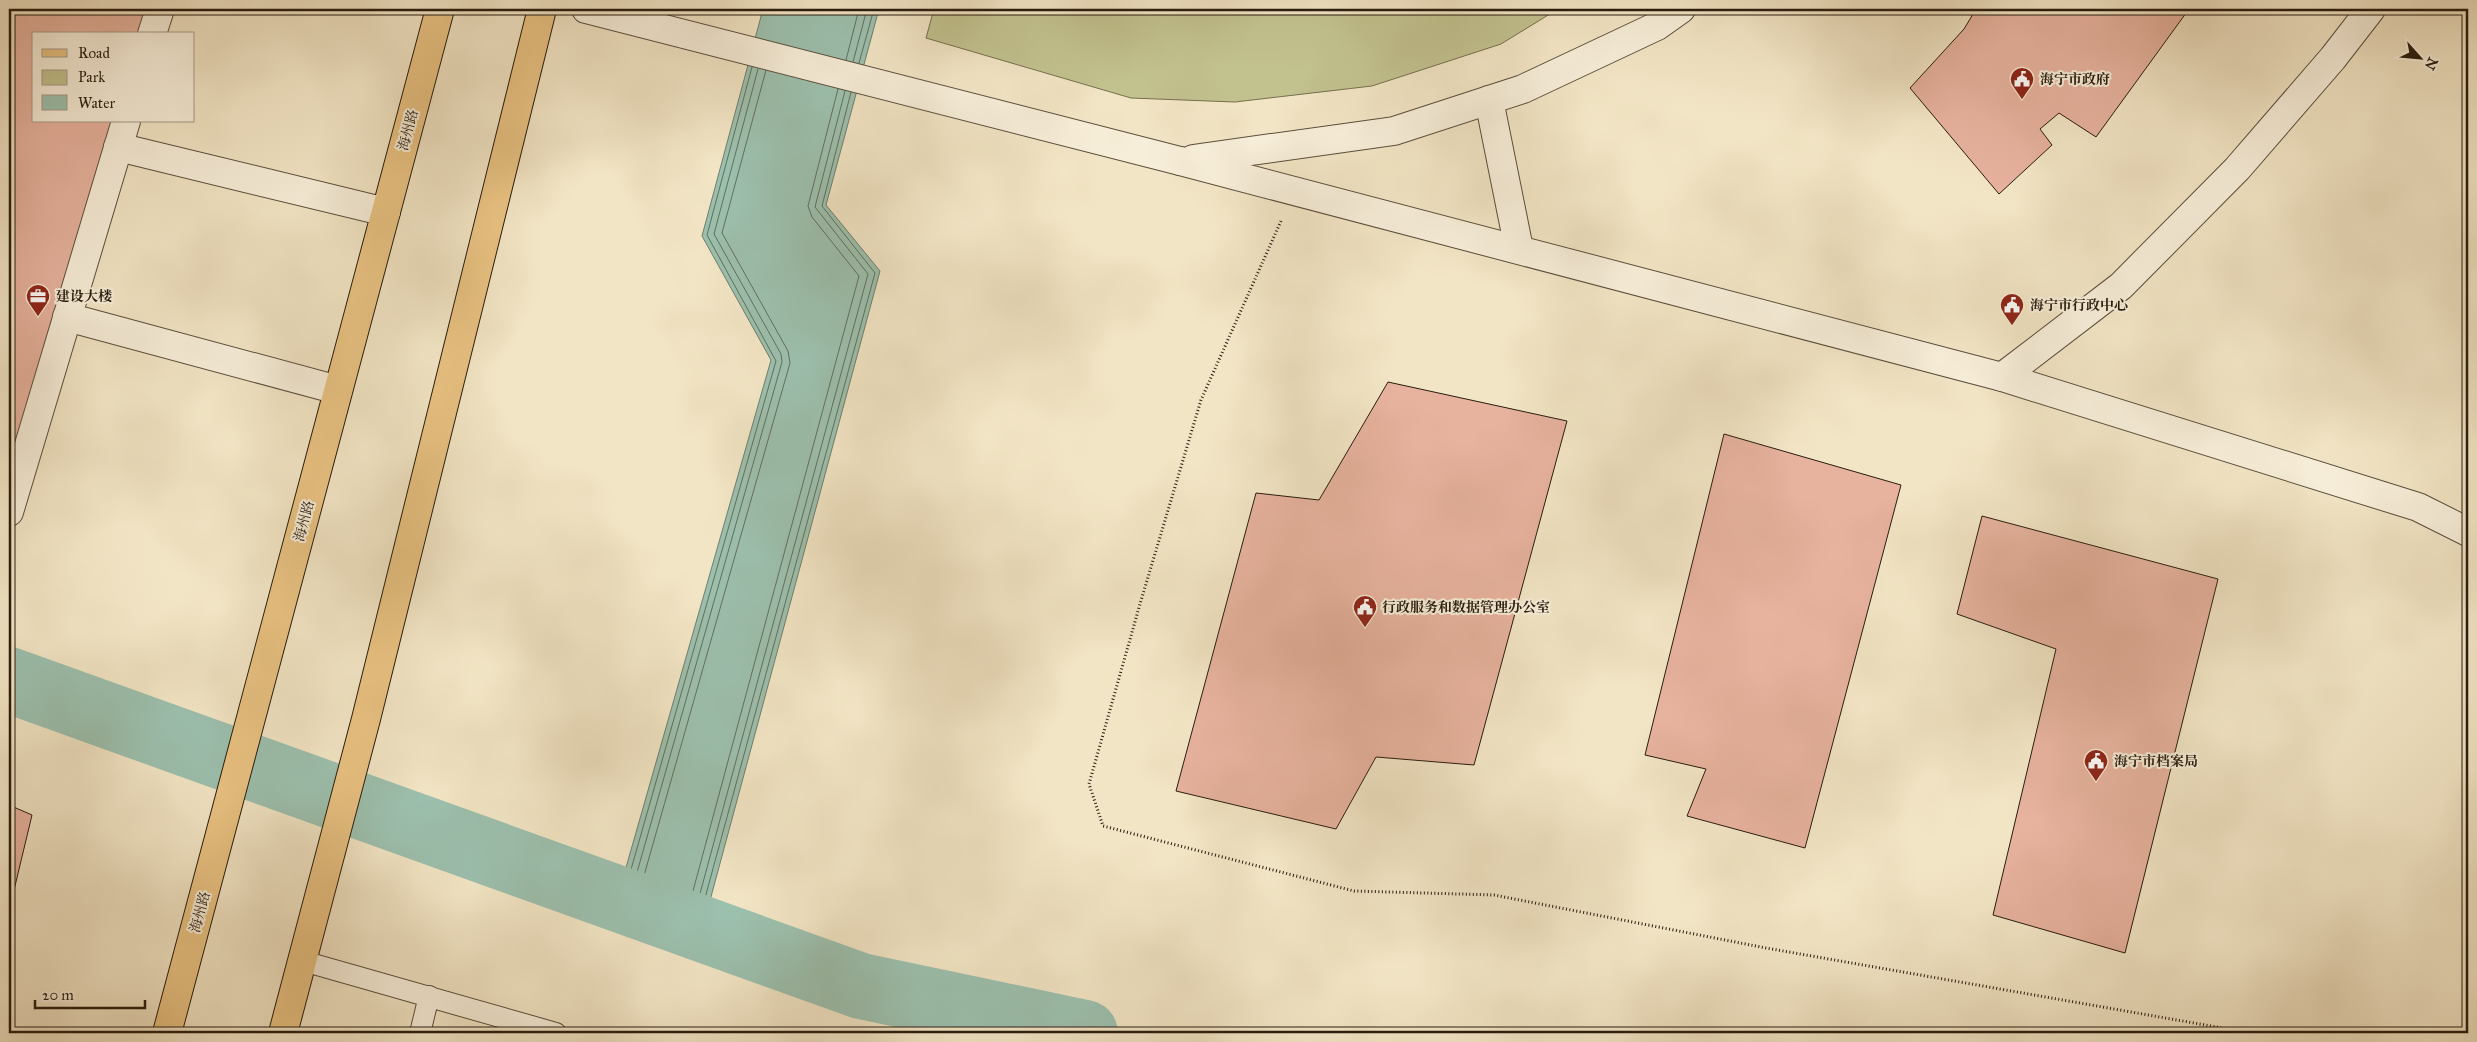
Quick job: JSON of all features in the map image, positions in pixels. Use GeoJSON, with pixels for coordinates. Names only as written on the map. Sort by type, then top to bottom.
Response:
{"type":"FeatureCollection","features":[{"type":"Feature","properties":{"kind":"main road","name":"海州路"},"geometry":{"type":"LineString","coordinates":[[168,1033],[440,9]]}},
{"type":"Feature","properties":{"kind":"main road"},"geometry":{"type":"LineString","coordinates":[[283,1033],[366,719],[542,9]]}},
{"type":"Feature","properties":{"kind":"street"},"geometry":{"type":"LineString","coordinates":[[153,32],[160,9]]}},
{"type":"Feature","properties":{"kind":"street"},"geometry":{"type":"LineString","coordinates":[[586,9],[1519,249],[2002,377],[2418,506],[2468,532]]}},
{"type":"Feature","properties":{"kind":"street"},"geometry":{"type":"LineString","coordinates":[[1180,161],[1394,131],[1523,89],[1656,26],[1681,9]]}},
{"type":"Feature","properties":{"kind":"street"},"geometry":{"type":"LineString","coordinates":[[2002,377],[2121,286],[2237,169],[2333,58],[2370,9]]}},
{"type":"Feature","properties":{"kind":"street"},"geometry":{"type":"LineString","coordinates":[[1488,100],[1519,249]]}},
{"type":"Feature","properties":{"kind":"street"},"geometry":{"type":"LineString","coordinates":[[9,512],[126,122]]}},
{"type":"Feature","properties":{"kind":"street"},"geometry":{"type":"LineString","coordinates":[[118,147],[386,212]]}},
{"type":"Feature","properties":{"kind":"street"},"geometry":{"type":"LineString","coordinates":[[67,317],[338,390]]}},
{"type":"Feature","properties":{"kind":"lane"},"geometry":{"type":"LineString","coordinates":[[1656,26],[1699,9]]}},
{"type":"Feature","properties":{"kind":"lane"},"geometry":{"type":"LineString","coordinates":[[303,961],[556,1033]]}},
{"type":"Feature","properties":{"kind":"lane"},"geometry":{"type":"LineString","coordinates":[[420,1033],[429,996]]}},
{"type":"Feature","properties":{"kind":"path"},"geometry":{"type":"LineString","coordinates":[[1294,191],[1201,400],[1090,784],[1103,826],[1354,891],[1494,895],[1766,948],[2251,1033]]}},
{"type":"Feature","properties":{"kind":"green space"},"geometry":{"type":"Polygon","coordinates":[[[934,9],[1558,9],[1501,44],[1372,86],[1235,102],[1131,98],[926,38],[934,9]]]}},
{"type":"Feature","properties":{"kind":"water"},"geometry":{"type":"Polygon","coordinates":[[[763,9],[879,9],[826,205],[880,271],[702,930],[617,899],[771,360],[702,236],[763,9]]]}},
{"type":"Feature","properties":{"kind":"building","name":"建设大楼"},"geometry":{"type":"Polygon","coordinates":[[[9,9],[160,9],[153,32],[32,32],[32,122],[126,122],[9,512],[9,9]]]}},
{"type":"Feature","properties":{"kind":"building","name":"海宁市政府"},"geometry":{"type":"Polygon","coordinates":[[[1976,9],[2189,9],[2096,137],[2059,113],[2040,129],[2052,145],[1999,194],[1910,88],[1964,29],[1976,9]]]}},
{"type":"Feature","properties":{"kind":"building","name":"行政服务和数据管理办公室"},"geometry":{"type":"Polygon","coordinates":[[[1388,382],[1567,421],[1474,765],[1376,757],[1336,829],[1176,791],[1256,493],[1319,500],[1388,382]]]}},
{"type":"Feature","properties":{"kind":"building"},"geometry":{"type":"Polygon","coordinates":[[[1724,434],[1901,485],[1805,848],[1687,816],[1706,769],[1645,755],[1724,434]]]}},
{"type":"Feature","properties":{"kind":"building","name":"海宁市档案局"},"geometry":{"type":"Polygon","coordinates":[[[1982,516],[2218,579],[2125,953],[1993,915],[2056,649],[1957,614],[1982,516]]]}},
{"type":"Feature","properties":{"kind":"building"},"geometry":{"type":"Polygon","coordinates":[[[9,805],[32,815],[9,911],[9,805]]]}},
{"type":"Feature","properties":{"kind":"waterway"},"geometry":{"type":"LineString","coordinates":[[9,680],[861,986],[1085,1033]]}},
{"type":"Feature","properties":{"kind":"place","name":"海宁市政府"},"geometry":{"type":"Point","coordinates":[2022,100]}},
{"type":"Feature","properties":{"kind":"place","name":"建设大楼"},"geometry":{"type":"Point","coordinates":[38,317]}},
{"type":"Feature","properties":{"kind":"place","name":"海宁市行政中心"},"geometry":{"type":"Point","coordinates":[2012,326]}},
{"type":"Feature","properties":{"kind":"place","name":"行政服务和数据管理办公室"},"geometry":{"type":"Point","coordinates":[1365,628]}},
{"type":"Feature","properties":{"kind":"place","name":"海宁市档案局"},"geometry":{"type":"Point","coordinates":[2096,782]}}]}
